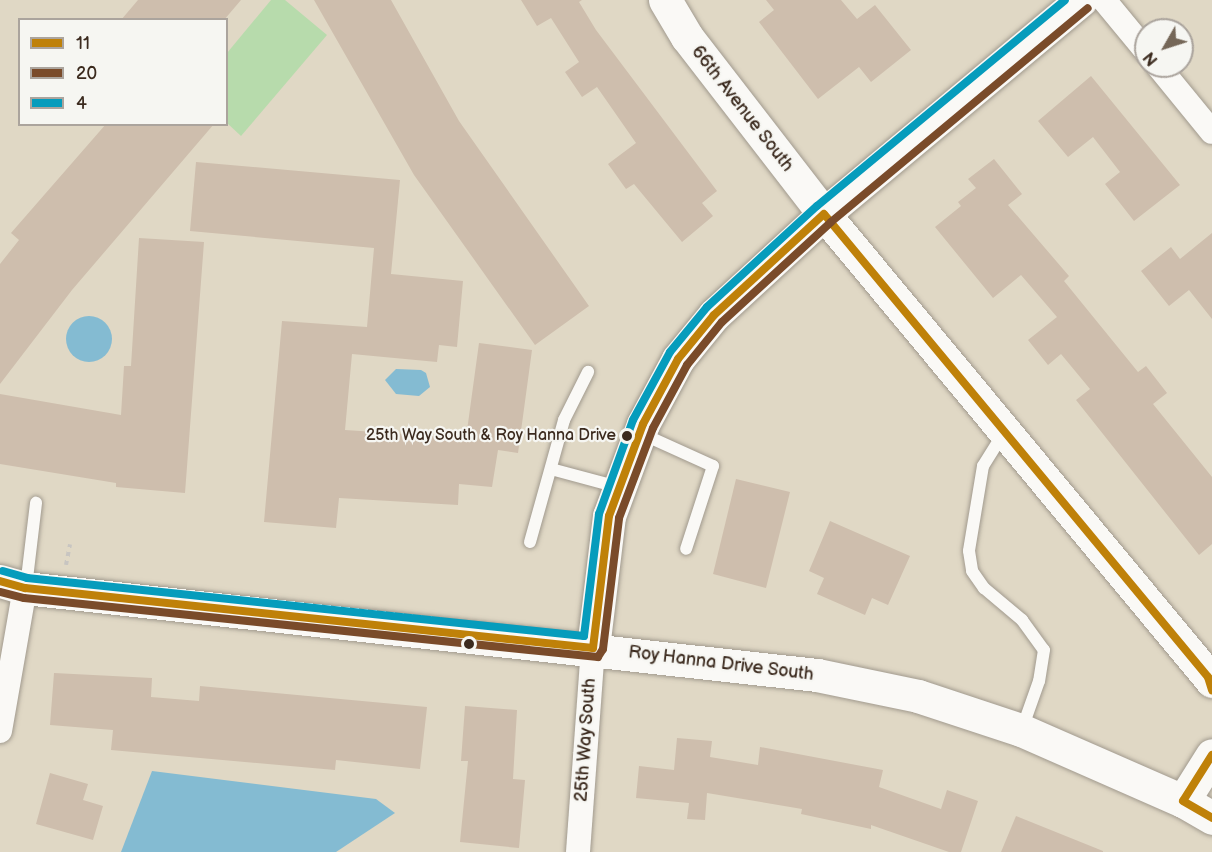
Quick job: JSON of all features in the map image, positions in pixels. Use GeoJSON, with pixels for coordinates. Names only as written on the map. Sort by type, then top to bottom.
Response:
{"type":"FeatureCollection","features":[{"type":"Feature","properties":{"kind":"street","name":"66th Avenue South"},"geometry":{"type":"LineString","coordinates":[[665,0],[687,37],[824,214],[1211,683]]}},
{"type":"Feature","properties":{"kind":"street","name":"25th Way South"},"geometry":{"type":"LineString","coordinates":[[578,852],[593,648],[609,516],[640,433],[678,359],[714,315],[824,214],[1081,0]]}},
{"type":"Feature","properties":{"kind":"street"},"geometry":{"type":"LineString","coordinates":[[1104,0],[1134,36]]}},
{"type":"Feature","properties":{"kind":"street"},"geometry":{"type":"LineString","coordinates":[[1168,78],[1212,132]]}},
{"type":"Feature","properties":{"kind":"street"},"geometry":{"type":"LineString","coordinates":[[0,731],[13,585]]}},
{"type":"Feature","properties":{"kind":"street","name":"Roy Hanna Drive South"},"geometry":{"type":"LineString","coordinates":[[13,585],[593,648],[817,675],[918,696],[1021,730],[1183,801],[1212,818]]}},
{"type":"Feature","properties":{"kind":"street"},"geometry":{"type":"LineString","coordinates":[[1183,801],[1212,754]]}},
{"type":"Feature","properties":{"kind":"lane"},"geometry":{"type":"LineString","coordinates":[[530,542],[564,420],[588,372]]}},
{"type":"Feature","properties":{"kind":"lane"},"geometry":{"type":"LineString","coordinates":[[1005,432],[983,466],[969,551],[972,571],[984,588],[1022,620],[1044,650],[1039,681],[1021,730]]}},
{"type":"Feature","properties":{"kind":"lane"},"geometry":{"type":"LineString","coordinates":[[640,433],[713,466],[686,549]]}},
{"type":"Feature","properties":{"kind":"lane"},"geometry":{"type":"LineString","coordinates":[[551,469],[619,487]]}},
{"type":"Feature","properties":{"kind":"lane"},"geometry":{"type":"LineString","coordinates":[[13,585],[36,503]]}},
{"type":"Feature","properties":{"kind":"path"},"geometry":{"type":"LineString","coordinates":[[66,565],[70,544]]}},
{"type":"Feature","properties":{"kind":"green space"},"geometry":{"type":"Polygon","coordinates":[[[271,0],[285,0],[327,35],[241,136],[228,124],[228,52],[271,0]]]}},
{"type":"Feature","properties":{"kind":"water"},"geometry":{"type":"Polygon","coordinates":[[[89,316],[105,323],[112,339],[105,355],[89,362],[73,355],[66,339],[73,323],[89,316]]]}},
{"type":"Feature","properties":{"kind":"water"},"geometry":{"type":"Polygon","coordinates":[[[396,369],[421,370],[426,373],[430,387],[419,396],[396,394],[385,380],[396,369]]]}},
{"type":"Feature","properties":{"kind":"water"},"geometry":{"type":"Polygon","coordinates":[[[152,771],[376,799],[395,813],[336,852],[121,852],[152,771]]]}},
{"type":"Feature","properties":{"kind":"building"},"geometry":{"type":"Polygon","coordinates":[[[138,0],[241,0],[226,18],[123,18],[138,0]]]}},
{"type":"Feature","properties":{"kind":"building"},"geometry":{"type":"Polygon","coordinates":[[[314,0],[391,0],[459,121],[589,306],[535,345],[414,175],[314,0]]]}},
{"type":"Feature","properties":{"kind":"building"},"geometry":{"type":"Polygon","coordinates":[[[521,0],[582,0],[579,2],[596,30],[717,191],[702,203],[713,216],[682,242],[634,184],[626,189],[608,164],[636,143],[597,87],[582,97],[565,72],[579,62],[551,18],[537,26],[521,0]]]}},
{"type":"Feature","properties":{"kind":"building"},"geometry":{"type":"Polygon","coordinates":[[[766,0],[841,0],[857,19],[875,5],[911,50],[871,82],[859,67],[818,99],[759,22],[774,10],[766,0]]]}},
{"type":"Feature","properties":{"kind":"building"},"geometry":{"type":"Polygon","coordinates":[[[1091,76],[1180,185],[1134,221],[1105,184],[1120,172],[1093,137],[1068,157],[1038,121],[1091,76]]]}},
{"type":"Feature","properties":{"kind":"building"},"geometry":{"type":"Polygon","coordinates":[[[104,126],[212,126],[72,290],[0,384],[0,264],[19,240],[11,233],[104,126]]]}},
{"type":"Feature","properties":{"kind":"building"},"geometry":{"type":"Polygon","coordinates":[[[994,159],[1022,194],[1008,205],[1069,276],[1064,281],[1138,372],[1146,366],[1167,393],[1153,404],[1212,477],[1212,544],[1199,555],[1076,400],[1090,389],[1061,354],[1048,365],[1028,340],[1057,317],[1021,275],[993,298],[935,227],[961,206],[958,202],[976,188],[968,179],[994,159]]]}},
{"type":"Feature","properties":{"kind":"building"},"geometry":{"type":"Polygon","coordinates":[[[196,162],[400,180],[391,274],[463,281],[457,347],[439,345],[437,362],[352,354],[345,430],[466,438],[479,343],[532,350],[518,453],[498,450],[492,487],[459,484],[458,505],[339,498],[336,528],[264,522],[282,321],[367,327],[374,248],[190,231],[196,162]]]}},
{"type":"Feature","properties":{"kind":"building"},"geometry":{"type":"Polygon","coordinates":[[[1212,233],[1212,319],[1189,290],[1169,306],[1141,271],[1171,247],[1180,259],[1212,233]]]}},
{"type":"Feature","properties":{"kind":"building"},"geometry":{"type":"Polygon","coordinates":[[[139,238],[204,242],[185,493],[116,487],[116,483],[0,464],[0,394],[121,415],[124,366],[131,366],[139,238]]]}},
{"type":"Feature","properties":{"kind":"building"},"geometry":{"type":"Polygon","coordinates":[[[736,479],[790,492],[766,588],[713,574],[736,479]]]}},
{"type":"Feature","properties":{"kind":"building"},"geometry":{"type":"Polygon","coordinates":[[[830,521],[910,556],[888,605],[872,598],[865,615],[817,594],[824,578],[809,571],[830,521]]]}},
{"type":"Feature","properties":{"kind":"building"},"geometry":{"type":"Polygon","coordinates":[[[54,673],[152,678],[151,697],[199,701],[200,686],[427,707],[420,769],[336,760],[335,770],[111,750],[113,730],[50,725],[54,673]]]}},
{"type":"Feature","properties":{"kind":"building"},"geometry":{"type":"Polygon","coordinates":[[[465,706],[517,710],[513,779],[525,780],[519,848],[460,842],[468,761],[461,761],[465,706]]]}},
{"type":"Feature","properties":{"kind":"building"},"geometry":{"type":"Polygon","coordinates":[[[677,738],[712,741],[710,757],[758,765],[760,747],[883,770],[879,787],[941,809],[947,790],[978,801],[961,852],[949,852],[871,825],[871,829],[801,814],[802,809],[707,793],[705,820],[687,819],[689,803],[636,798],[639,766],[674,770],[677,738]]]}},
{"type":"Feature","properties":{"kind":"building"},"geometry":{"type":"Polygon","coordinates":[[[50,773],[88,784],[83,800],[103,806],[93,840],[36,824],[50,773]]]}},
{"type":"Feature","properties":{"kind":"building"},"geometry":{"type":"Polygon","coordinates":[[[1016,816],[1103,851],[1103,852],[1001,852],[1016,816]]]}},
{"type":"Feature","properties":{"kind":"transit line","name":"4"},"geometry":{"type":"LineString","coordinates":[[3,571],[27,578],[584,636],[599,514],[633,420],[670,352],[707,307],[817,206],[1065,0]]}},
{"type":"Feature","properties":{"kind":"transit line","name":"20"},"geometry":{"type":"LineString","coordinates":[[0,592],[24,598],[598,657],[603,649],[619,518],[653,428],[687,365],[722,322],[831,222],[1088,8]]}},
{"type":"Feature","properties":{"kind":"transit line","name":"11"},"geometry":{"type":"LineString","coordinates":[[0,581],[25,588],[593,648],[609,516],[643,424],[678,359],[714,315],[824,214],[1208,677],[1212,690]]}},
{"type":"Feature","properties":{"kind":"transit line","name":"11"},"geometry":{"type":"LineString","coordinates":[[1212,755],[1183,801],[1212,818]]}},
{"type":"Feature","properties":{"kind":"place","name":"25th Way South & Roy Hanna Drive"},"geometry":{"type":"Point","coordinates":[627,436]}}]}
